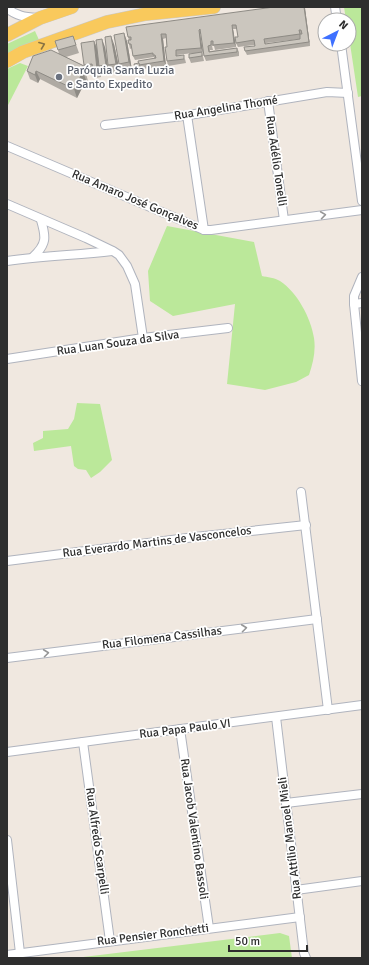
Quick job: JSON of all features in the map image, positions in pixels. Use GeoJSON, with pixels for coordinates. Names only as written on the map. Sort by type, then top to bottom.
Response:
{"type":"FeatureCollection","features":[{"type":"Feature","properties":{"kind":"main road"},"geometry":{"type":"LineString","coordinates":[[7,35],[40,18],[72,7]]}},
{"type":"Feature","properties":{"kind":"main road"},"geometry":{"type":"LineString","coordinates":[[7,61],[24,52],[107,22],[146,14],[214,7]]}},
{"type":"Feature","properties":{"kind":"street"},"geometry":{"type":"LineString","coordinates":[[7,8],[22,17],[40,18]]}},
{"type":"Feature","properties":{"kind":"street"},"geometry":{"type":"LineString","coordinates":[[342,52],[362,201]]}},
{"type":"Feature","properties":{"kind":"street","name":"Rua Angelina Thomé"},"geometry":{"type":"LineString","coordinates":[[105,125],[187,115],[327,92],[348,93]]}},
{"type":"Feature","properties":{"kind":"street","name":"Rua Adélio Tonelli"},"geometry":{"type":"LineString","coordinates":[[268,101],[284,220]]}},
{"type":"Feature","properties":{"kind":"street"},"geometry":{"type":"LineString","coordinates":[[187,115],[204,230]]}},
{"type":"Feature","properties":{"kind":"street","name":"Rua Amaro José Gonçalves"},"geometry":{"type":"LineString","coordinates":[[7,146],[204,230],[362,210]]}},
{"type":"Feature","properties":{"kind":"street"},"geometry":{"type":"LineString","coordinates":[[7,204],[41,220],[86,238],[118,255],[127,266],[135,284],[143,338]]}},
{"type":"Feature","properties":{"kind":"street"},"geometry":{"type":"LineString","coordinates":[[33,257],[40,250],[45,240],[45,232],[41,220]]}},
{"type":"Feature","properties":{"kind":"street"},"geometry":{"type":"LineString","coordinates":[[7,261],[33,257],[113,251]]}},
{"type":"Feature","properties":{"kind":"street"},"geometry":{"type":"LineString","coordinates":[[362,276],[354,296],[358,303],[362,381]]}},
{"type":"Feature","properties":{"kind":"street","name":"Rua Luan Souza da Silva"},"geometry":{"type":"LineString","coordinates":[[7,358],[143,338],[228,328]]}},
{"type":"Feature","properties":{"kind":"street"},"geometry":{"type":"LineString","coordinates":[[301,492],[328,710]]}},
{"type":"Feature","properties":{"kind":"street","name":"Rua Everardo Martins de Vasconcelos"},"geometry":{"type":"LineString","coordinates":[[7,561],[195,537],[306,525]]}},
{"type":"Feature","properties":{"kind":"street","name":"Rua Filomena Cassilhas"},"geometry":{"type":"LineString","coordinates":[[7,658],[317,619]]}},
{"type":"Feature","properties":{"kind":"street","name":"Rua Papa Paulo VI"},"geometry":{"type":"LineString","coordinates":[[7,752],[362,706]]}},
{"type":"Feature","properties":{"kind":"street","name":"Rua Attílio Manoel Mieli"},"geometry":{"type":"LineString","coordinates":[[276,717],[296,890],[304,953],[306,958]]}},
{"type":"Feature","properties":{"kind":"street","name":"Rua Jacob Valentino Bassoli"},"geometry":{"type":"LineString","coordinates":[[180,729],[209,928]]}},
{"type":"Feature","properties":{"kind":"street","name":"Rua Alfredo Scarpelli"},"geometry":{"type":"LineString","coordinates":[[83,742],[110,941]]}},
{"type":"Feature","properties":{"kind":"street"},"geometry":{"type":"LineString","coordinates":[[286,803],[362,794]]}},
{"type":"Feature","properties":{"kind":"street"},"geometry":{"type":"LineString","coordinates":[[7,840],[20,953]]}},
{"type":"Feature","properties":{"kind":"street"},"geometry":{"type":"LineString","coordinates":[[296,890],[362,881]]}},
{"type":"Feature","properties":{"kind":"street","name":"Rua Pensier Ronchetti"},"geometry":{"type":"LineString","coordinates":[[7,955],[300,917]]}},
{"type":"Feature","properties":{"kind":"green space"},"geometry":{"type":"Polygon","coordinates":[[[344,7],[362,7],[362,96],[358,97],[351,52],[357,52],[357,12],[345,12],[344,7]]]}},
{"type":"Feature","properties":{"kind":"green space"},"geometry":{"type":"Polygon","coordinates":[[[35,31],[39,40],[7,54],[7,44],[35,31]]]}},
{"type":"Feature","properties":{"kind":"green space"},"geometry":{"type":"Polygon","coordinates":[[[20,63],[28,66],[7,107],[7,69],[20,63]]]}},
{"type":"Feature","properties":{"kind":"green space"},"geometry":{"type":"Polygon","coordinates":[[[167,226],[254,242],[262,276],[278,280],[286,286],[302,306],[310,322],[315,348],[309,375],[296,382],[265,390],[227,384],[235,304],[173,316],[150,301],[148,271],[167,226]]]}},
{"type":"Feature","properties":{"kind":"green space"},"geometry":{"type":"Polygon","coordinates":[[[77,403],[100,404],[112,460],[100,472],[91,478],[86,470],[78,469],[74,466],[71,446],[34,451],[33,443],[43,438],[43,431],[68,429],[74,419],[77,403]]]}},
{"type":"Feature","properties":{"kind":"green space"},"geometry":{"type":"Polygon","coordinates":[[[280,933],[289,936],[292,958],[75,958],[280,933]]]}},
{"type":"Feature","properties":{"kind":"building"},"geometry":{"type":"Polygon","coordinates":[[[274,7],[304,7],[309,42],[245,51],[244,47],[255,46],[254,40],[236,43],[235,37],[238,37],[236,25],[232,25],[234,43],[213,45],[213,41],[211,41],[211,45],[208,46],[209,52],[237,48],[237,52],[204,56],[200,29],[201,48],[176,50],[176,56],[184,55],[184,59],[167,61],[165,47],[167,47],[166,34],[161,34],[164,61],[139,65],[138,61],[156,58],[155,55],[153,55],[153,53],[133,56],[131,44],[129,44],[128,40],[131,40],[131,37],[128,37],[126,27],[274,7]],[[300,34],[264,39],[265,44],[300,39],[300,34]]]}},
{"type":"Feature","properties":{"kind":"building"},"geometry":{"type":"Polygon","coordinates":[[[124,33],[129,62],[119,64],[114,35],[124,33]]]}},
{"type":"Feature","properties":{"kind":"building"},"geometry":{"type":"Polygon","coordinates":[[[73,36],[76,45],[58,50],[55,41],[73,36]]]}},
{"type":"Feature","properties":{"kind":"building"},"geometry":{"type":"Polygon","coordinates":[[[111,36],[116,64],[108,65],[105,37],[111,36]]]}},
{"type":"Feature","properties":{"kind":"building"},"geometry":{"type":"Polygon","coordinates":[[[102,39],[106,65],[99,66],[96,40],[102,39]]]}},
{"type":"Feature","properties":{"kind":"building"},"geometry":{"type":"Polygon","coordinates":[[[94,41],[97,69],[93,70],[92,64],[84,65],[81,43],[94,41]]]}},
{"type":"Feature","properties":{"kind":"building","name":"Paróquia Santa Luzia e Santo Expedito"},"geometry":{"type":"Polygon","coordinates":[[[51,50],[84,66],[85,72],[83,72],[74,89],[36,71],[35,75],[27,71],[33,56],[51,50]]]}},
{"type":"Feature","properties":{"kind":"building"},"geometry":{"type":"Polygon","coordinates":[[[202,52],[202,56],[189,58],[189,54],[202,52]]]}},
{"type":"Feature","properties":{"kind":"building"},"geometry":{"type":"Polygon","coordinates":[[[139,63],[140,67],[135,68],[134,64],[139,63]]]}},
{"type":"Feature","properties":{"kind":"place","name":"Paróquia Santa Luzia e Santo Expedito"},"geometry":{"type":"Point","coordinates":[59,77]}}]}
